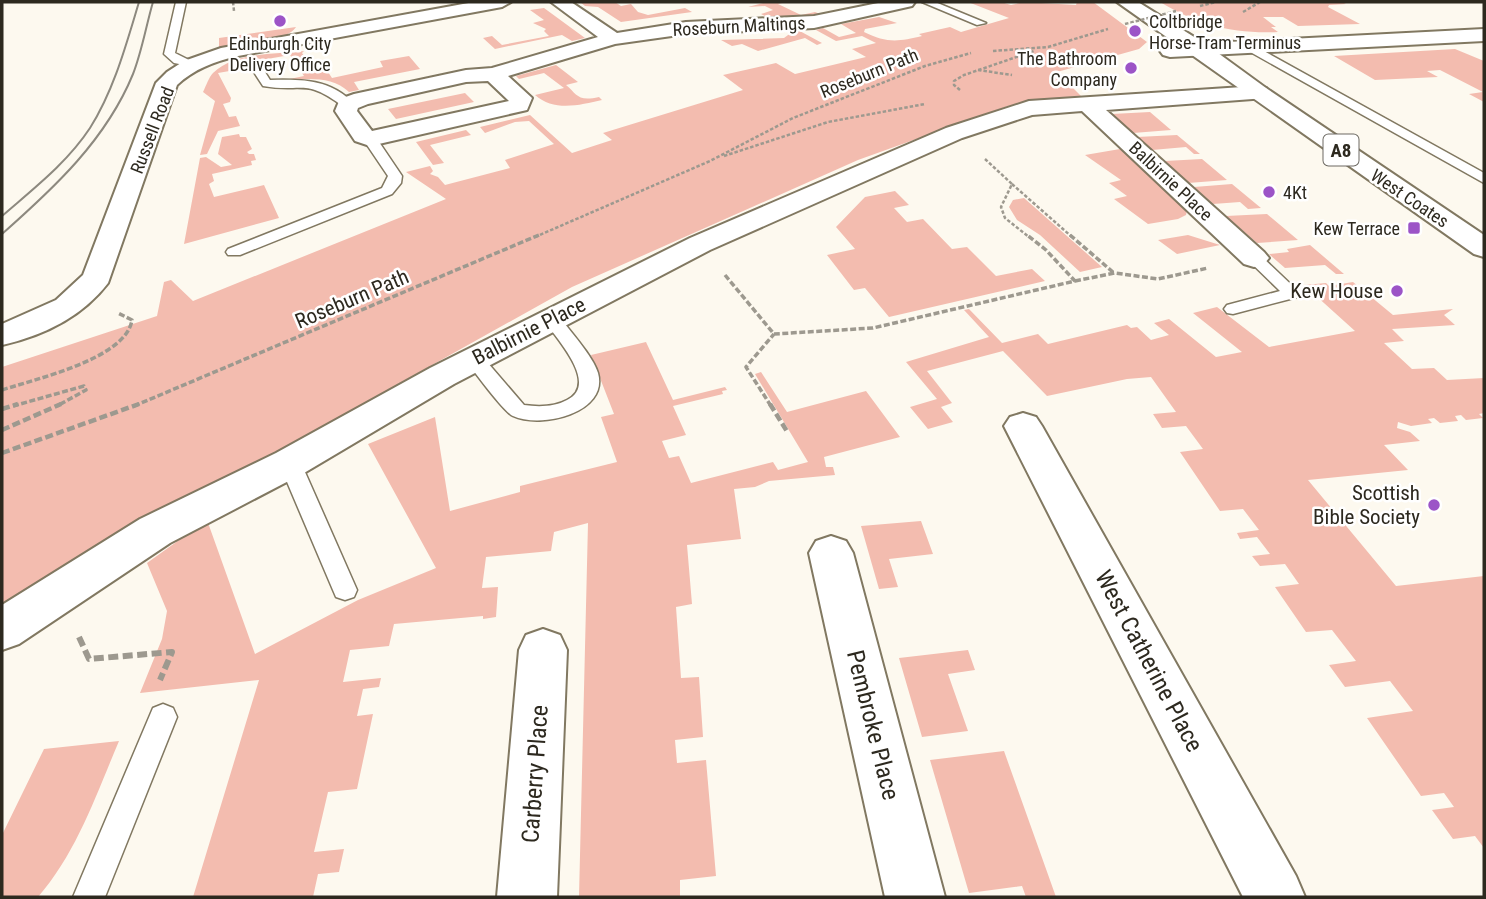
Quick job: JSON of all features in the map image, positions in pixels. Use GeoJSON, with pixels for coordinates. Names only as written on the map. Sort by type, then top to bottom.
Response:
{"type":"FeatureCollection","features":[{"type":"Feature","properties":{"kind":"street"},"geometry":{"type":"LineString","coordinates":[[560,2],[613,39]]}},
{"type":"Feature","properties":{"kind":"street","name":"Roseburn Maltings"},"geometry":{"type":"LineString","coordinates":[[348,104],[466,76],[493,74],[613,39],[686,28],[814,22],[906,2]]}},
{"type":"Feature","properties":{"kind":"street","name":"A8"},"geometry":{"type":"LineString","coordinates":[[1126,2],[1200,50]]}},
{"type":"Feature","properties":{"kind":"street","name":"Russell Road"},"geometry":{"type":"LineString","coordinates":[[2,335],[60,311],[82,295],[97,277],[167,83],[191,65],[238,50],[492,3]]}},
{"type":"Feature","properties":{"kind":"street"},"geometry":{"type":"LineString","coordinates":[[1170,51],[1484,35]]}},
{"type":"Feature","properties":{"kind":"street","name":"West Coates"},"geometry":{"type":"LineString","coordinates":[[1200,50],[1258,93],[1484,248]]}},
{"type":"Feature","properties":{"kind":"street"},"geometry":{"type":"LineString","coordinates":[[348,104],[346,111],[363,136],[370,139],[519,105],[521,98],[493,74]]}},
{"type":"Feature","properties":{"kind":"street","name":"Balbirnie Place"},"geometry":{"type":"LineString","coordinates":[[2,629],[155,531],[290,463],[552,318],[700,244],[954,133],[1017,110],[1258,93]]}},
{"type":"Feature","properties":{"kind":"street","name":"Balbirnie Place"},"geometry":{"type":"LineString","coordinates":[[1087,104],[1254,258]]}},
{"type":"Feature","properties":{"kind":"street","name":"West Catherine Place"},"geometry":{"type":"LineString","coordinates":[[1023,426],[1275,897]]}},
{"type":"Feature","properties":{"kind":"street","name":"Pembroke Place"},"geometry":{"type":"LineString","coordinates":[[831,553],[915,897]]}},
{"type":"Feature","properties":{"kind":"street","name":"Carberry Place"},"geometry":{"type":"LineString","coordinates":[[527,897],[543,650]]}},
{"type":"Feature","properties":{"kind":"lane"},"geometry":{"type":"LineString","coordinates":[[181,2],[169,54],[178,61],[191,65]]}},
{"type":"Feature","properties":{"kind":"lane"},"geometry":{"type":"LineString","coordinates":[[927,2],[981,23]]}},
{"type":"Feature","properties":{"kind":"lane"},"geometry":{"type":"LineString","coordinates":[[1249,47],[1484,179]]}},
{"type":"Feature","properties":{"kind":"lane"},"geometry":{"type":"LineString","coordinates":[[254,63],[267,85],[313,83],[323,86],[348,104]]}},
{"type":"Feature","properties":{"kind":"lane"},"geometry":{"type":"LineString","coordinates":[[234,252],[387,191],[394,183],[395,176],[370,139]]}},
{"type":"Feature","properties":{"kind":"lane"},"geometry":{"type":"LineString","coordinates":[[1233,309],[1292,293],[1254,258]]}},
{"type":"Feature","properties":{"kind":"lane"},"geometry":{"type":"LineString","coordinates":[[474,359],[518,411],[543,415],[567,409],[586,395],[591,380],[588,371],[552,318]]}},
{"type":"Feature","properties":{"kind":"lane"},"geometry":{"type":"LineString","coordinates":[[290,463],[345,590]]}},
{"type":"Feature","properties":{"kind":"lane"},"geometry":{"type":"LineString","coordinates":[[89,897],[163,717]]}},
{"type":"Feature","properties":{"kind":"path"},"geometry":{"type":"LineString","coordinates":[[233,2],[234,11]]}},
{"type":"Feature","properties":{"kind":"path"},"geometry":{"type":"LineString","coordinates":[[1125,24],[1176,11]]}},
{"type":"Feature","properties":{"kind":"path"},"geometry":{"type":"LineString","coordinates":[[957,95],[960,90],[954,85],[954,81],[964,75],[1017,55],[1112,28]]}},
{"type":"Feature","properties":{"kind":"path"},"geometry":{"type":"LineString","coordinates":[[989,51],[1048,47]]}},
{"type":"Feature","properties":{"kind":"path","name":"Roseburn Path"},"geometry":{"type":"LineString","coordinates":[[2,453],[107,417],[267,352],[710,162],[805,114],[925,66],[978,52]]}},
{"type":"Feature","properties":{"kind":"path","name":"Roseburn Path"},"geometry":{"type":"LineString","coordinates":[[710,162],[828,122],[934,103]]}},
{"type":"Feature","properties":{"kind":"path"},"geometry":{"type":"LineString","coordinates":[[954,133],[1115,273]]}},
{"type":"Feature","properties":{"kind":"path"},"geometry":{"type":"LineString","coordinates":[[1013,184],[1002,203],[1002,214],[1046,250],[1075,281]]}},
{"type":"Feature","properties":{"kind":"path"},"geometry":{"type":"LineString","coordinates":[[700,244],[774,334]]}},
{"type":"Feature","properties":{"kind":"path"},"geometry":{"type":"LineString","coordinates":[[788,433],[746,367],[774,334],[873,328],[1115,273],[1158,278],[1254,258]]}},
{"type":"Feature","properties":{"kind":"path"},"geometry":{"type":"LineString","coordinates":[[2,409],[76,387],[84,386],[86,390],[79,396],[2,430]]}},
{"type":"Feature","properties":{"kind":"path"},"geometry":{"type":"LineString","coordinates":[[81,643],[89,659],[172,652],[144,718],[163,717]]}},
{"type":"Feature","properties":{"kind":"shaded area"},"geometry":{"type":"Polygon","coordinates":[[[580,2],[615,2],[621,6],[631,4],[638,12],[648,15],[685,8],[692,12],[621,22],[598,7],[585,6],[580,2]]]}},
{"type":"Feature","properties":{"kind":"shaded area"},"geometry":{"type":"Polygon","coordinates":[[[767,2],[786,2],[778,4],[801,15],[815,12],[823,15],[767,17],[761,14],[773,10],[765,6],[748,7],[767,2]]]}},
{"type":"Feature","properties":{"kind":"shaded area"},"geometry":{"type":"Polygon","coordinates":[[[968,2],[1076,5],[1077,2],[1093,2],[1147,42],[1139,49],[1057,72],[1083,98],[1008,106],[858,160],[572,287],[92,555],[2,611],[2,367],[157,316],[164,282],[171,280],[193,301],[446,199],[406,172],[430,166],[433,171],[430,174],[438,177],[445,185],[510,168],[505,160],[554,144],[529,121],[515,122],[485,133],[480,127],[530,115],[572,153],[612,140],[603,133],[743,90],[723,75],[776,63],[795,74],[866,57],[852,49],[876,43],[862,36],[836,41],[816,30],[823,28],[839,37],[856,33],[841,24],[879,17],[897,23],[865,29],[864,32],[886,40],[899,40],[950,27],[961,32],[1009,18],[968,2]]]}},
{"type":"Feature","properties":{"kind":"shaded area"},"geometry":{"type":"Polygon","coordinates":[[[1160,2],[1342,2],[1346,4],[1328,7],[1360,24],[1298,26],[1283,17],[1263,17],[1276,27],[1271,27],[1278,32],[1246,31],[1202,22],[1160,2]]]}},
{"type":"Feature","properties":{"kind":"shaded area"},"geometry":{"type":"Polygon","coordinates":[[[544,8],[585,38],[572,41],[562,35],[495,49],[483,38],[492,36],[502,45],[549,36],[544,31],[546,29],[533,23],[544,20],[530,10],[544,8]]]}},
{"type":"Feature","properties":{"kind":"shaded area"},"geometry":{"type":"Polygon","coordinates":[[[296,27],[291,32],[273,39],[219,48],[219,38],[296,27]]]}},
{"type":"Feature","properties":{"kind":"shaded area"},"geometry":{"type":"Polygon","coordinates":[[[796,29],[822,43],[817,45],[805,38],[758,51],[742,44],[732,46],[721,40],[784,38],[796,29]]]}},
{"type":"Feature","properties":{"kind":"shaded area"},"geometry":{"type":"Polygon","coordinates":[[[1455,49],[1484,61],[1484,102],[1469,94],[1483,92],[1440,70],[1427,71],[1438,77],[1375,80],[1334,56],[1455,49]]]}},
{"type":"Feature","properties":{"kind":"shaded area"},"geometry":{"type":"Polygon","coordinates":[[[304,51],[302,53],[311,65],[323,63],[326,67],[323,72],[328,72],[332,78],[383,67],[380,61],[409,56],[420,69],[354,82],[359,90],[349,92],[325,81],[280,81],[304,76],[290,55],[244,63],[241,69],[218,73],[231,98],[230,102],[223,104],[229,117],[236,116],[240,126],[218,131],[207,154],[200,155],[215,101],[203,92],[213,73],[222,66],[245,57],[304,51]]]}},
{"type":"Feature","properties":{"kind":"shaded area"},"geometry":{"type":"Polygon","coordinates":[[[556,65],[578,82],[566,85],[575,94],[586,99],[599,97],[602,100],[567,106],[550,104],[535,95],[564,88],[544,73],[519,79],[516,76],[556,65]]]}},
{"type":"Feature","properties":{"kind":"shaded area"},"geometry":{"type":"Polygon","coordinates":[[[465,93],[474,102],[396,119],[388,109],[465,93]]]}},
{"type":"Feature","properties":{"kind":"shaded area"},"geometry":{"type":"Polygon","coordinates":[[[1150,112],[1171,130],[1133,133],[1112,114],[1150,112]]]}},
{"type":"Feature","properties":{"kind":"shaded area"},"geometry":{"type":"Polygon","coordinates":[[[466,130],[471,135],[430,145],[444,163],[433,165],[416,142],[466,130]]]}},
{"type":"Feature","properties":{"kind":"shaded area"},"geometry":{"type":"Polygon","coordinates":[[[239,134],[240,137],[246,137],[252,149],[247,152],[254,154],[256,160],[251,161],[252,165],[212,174],[214,181],[209,184],[214,197],[264,185],[279,218],[184,244],[200,158],[206,157],[221,167],[232,165],[218,154],[222,137],[239,134]]]}},
{"type":"Feature","properties":{"kind":"shaded area"},"geometry":{"type":"Polygon","coordinates":[[[1177,135],[1200,154],[1194,154],[1186,147],[1152,150],[1137,137],[1177,135]]]}},
{"type":"Feature","properties":{"kind":"shaded area"},"geometry":{"type":"Polygon","coordinates":[[[1120,149],[1183,204],[1187,210],[1186,215],[1148,224],[1114,199],[1127,196],[1109,183],[1121,180],[1085,155],[1120,149]]]}},
{"type":"Feature","properties":{"kind":"shaded area"},"geometry":{"type":"Polygon","coordinates":[[[1202,159],[1227,180],[1188,183],[1165,161],[1202,159]]]}},
{"type":"Feature","properties":{"kind":"shaded area"},"geometry":{"type":"Polygon","coordinates":[[[1232,184],[1261,208],[1248,209],[1240,202],[1213,204],[1194,187],[1232,184]]]}},
{"type":"Feature","properties":{"kind":"shaded area"},"geometry":{"type":"Polygon","coordinates":[[[895,191],[909,205],[894,208],[907,222],[923,219],[952,249],[967,247],[996,276],[1032,269],[1045,281],[889,317],[865,288],[854,290],[827,255],[855,249],[836,227],[865,197],[895,191]]]}},
{"type":"Feature","properties":{"kind":"shaded area"},"geometry":{"type":"Polygon","coordinates":[[[1024,198],[1102,267],[1080,272],[1040,235],[1017,220],[1009,207],[1013,200],[1024,198]]]}},
{"type":"Feature","properties":{"kind":"shaded area"},"geometry":{"type":"Polygon","coordinates":[[[1267,214],[1298,240],[1257,243],[1226,216],[1267,214]]]}},
{"type":"Feature","properties":{"kind":"shaded area"},"geometry":{"type":"Polygon","coordinates":[[[1188,235],[1220,245],[1177,254],[1158,240],[1188,235]]]}},
{"type":"Feature","properties":{"kind":"shaded area"},"geometry":{"type":"Polygon","coordinates":[[[1310,245],[1344,274],[1336,274],[1325,265],[1285,268],[1269,254],[1289,252],[1287,249],[1310,245]]]}},
{"type":"Feature","properties":{"kind":"shaded area"},"geometry":{"type":"Polygon","coordinates":[[[1353,282],[1393,315],[1453,309],[1444,315],[1455,325],[1392,329],[1404,341],[1384,343],[1412,369],[1434,368],[1447,380],[1484,378],[1484,413],[1479,414],[1483,418],[1466,420],[1461,415],[1455,416],[1458,421],[1440,423],[1434,418],[1428,419],[1432,423],[1411,426],[1398,422],[1397,428],[1410,432],[1420,441],[1384,445],[1408,470],[1308,480],[1396,586],[1484,576],[1484,848],[1475,836],[1453,839],[1432,810],[1454,807],[1444,793],[1421,796],[1367,718],[1413,711],[1390,681],[1345,687],[1329,665],[1356,661],[1332,630],[1306,632],[1275,587],[1299,584],[1285,564],[1260,566],[1252,556],[1270,554],[1257,537],[1240,539],[1237,533],[1259,530],[1243,509],[1220,511],[1180,452],[1203,449],[1186,426],[1162,428],[1153,414],[1176,412],[1151,377],[1127,379],[1047,396],[1003,351],[927,371],[952,403],[941,407],[953,422],[928,429],[910,407],[937,399],[906,362],[989,337],[964,310],[969,309],[1002,343],[1038,334],[1048,344],[1127,325],[1131,328],[1137,327],[1151,340],[1169,335],[1154,323],[1169,319],[1216,357],[1242,352],[1193,313],[1217,307],[1269,347],[1355,331],[1304,285],[1326,283],[1329,286],[1353,282]]]}},
{"type":"Feature","properties":{"kind":"shaded area"},"geometry":{"type":"Polygon","coordinates":[[[646,342],[673,400],[725,387],[727,390],[722,391],[723,394],[673,406],[686,435],[662,441],[669,458],[679,456],[691,483],[773,462],[778,470],[808,462],[755,374],[761,372],[787,412],[866,391],[900,437],[824,457],[826,467],[833,467],[835,475],[769,481],[755,487],[734,489],[741,539],[687,545],[692,604],[676,607],[681,678],[699,677],[703,737],[675,740],[677,763],[706,760],[716,876],[680,880],[680,897],[579,897],[588,523],[554,532],[551,551],[486,557],[482,588],[498,587],[496,617],[394,624],[389,646],[350,650],[343,682],[381,678],[379,687],[363,689],[357,716],[373,714],[357,789],[328,792],[314,852],[344,849],[339,872],[318,874],[313,897],[193,897],[259,680],[140,693],[162,639],[167,611],[147,563],[207,520],[255,654],[358,600],[436,568],[368,444],[435,417],[450,511],[520,492],[520,486],[617,462],[601,417],[614,414],[591,355],[646,342]]]}},
{"type":"Feature","properties":{"kind":"shaded area"},"geometry":{"type":"Polygon","coordinates":[[[921,521],[933,554],[889,559],[898,587],[879,589],[861,526],[921,521]]]}},
{"type":"Feature","properties":{"kind":"shaded area"},"geometry":{"type":"Polygon","coordinates":[[[968,650],[975,670],[948,674],[968,731],[922,737],[899,658],[968,650]]]}},
{"type":"Feature","properties":{"kind":"shaded area"},"geometry":{"type":"Polygon","coordinates":[[[119,741],[75,842],[52,880],[38,897],[2,897],[2,835],[44,749],[119,741]]]}},
{"type":"Feature","properties":{"kind":"shaded area"},"geometry":{"type":"Polygon","coordinates":[[[1004,751],[1056,897],[1026,897],[1022,886],[969,893],[930,760],[1004,751]]]}},
{"type":"Feature","properties":{"kind":"tram line"},"geometry":{"type":"LineString","coordinates":[[2,216],[60,164],[90,128],[113,83],[139,2]]}},
{"type":"Feature","properties":{"kind":"tram line"},"geometry":{"type":"LineString","coordinates":[[2,234],[77,162],[108,120],[133,74],[153,2]]}},
{"type":"Feature","properties":{"kind":"place","name":"Edinburgh City Delivery Office"},"geometry":{"type":"Point","coordinates":[280,21]}},
{"type":"Feature","properties":{"kind":"place","name":"Coltbridge Horse-Tram Terminus"},"geometry":{"type":"Point","coordinates":[1135,31]}},
{"type":"Feature","properties":{"kind":"place","name":"The Bathroom Company"},"geometry":{"type":"Point","coordinates":[1131,68]}},
{"type":"Feature","properties":{"kind":"place","name":"4Kt"},"geometry":{"type":"Point","coordinates":[1269,192]}},
{"type":"Feature","properties":{"kind":"place","name":"Kew Terrace"},"geometry":{"type":"Point","coordinates":[1414,228]}},
{"type":"Feature","properties":{"kind":"place","name":"Kew House"},"geometry":{"type":"Point","coordinates":[1397,291]}},
{"type":"Feature","properties":{"kind":"place","name":"Scottish Bible Society"},"geometry":{"type":"Point","coordinates":[1434,505]}}]}
